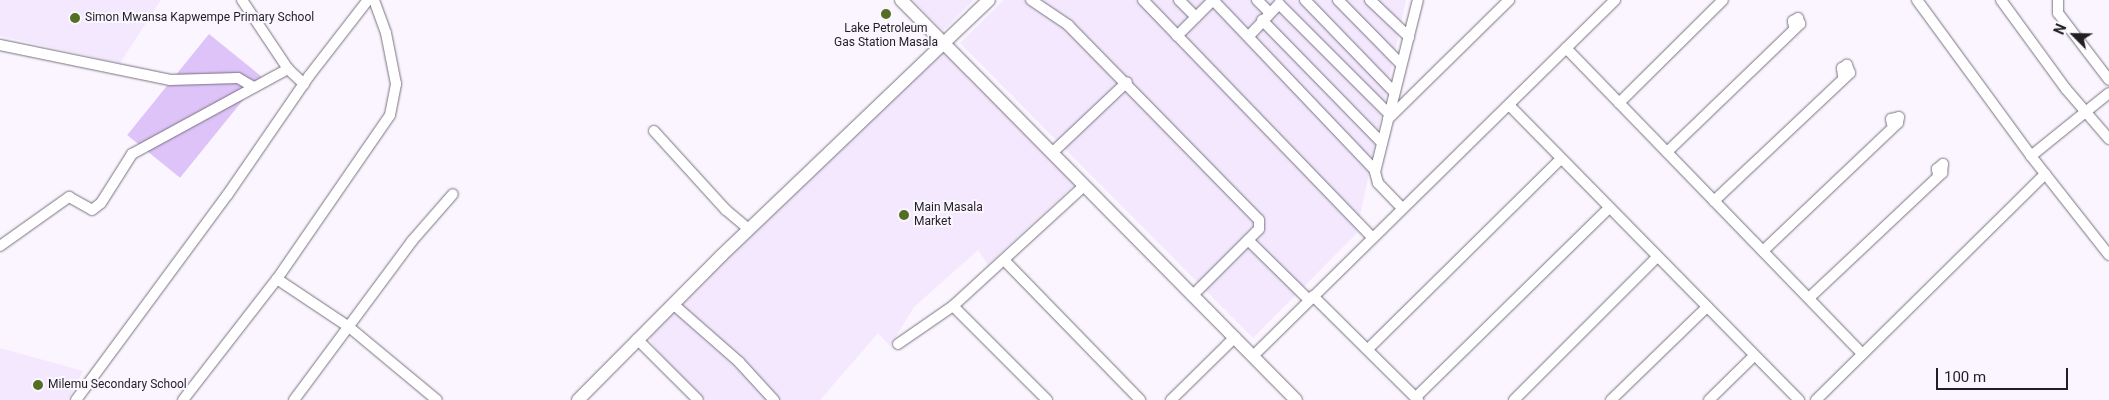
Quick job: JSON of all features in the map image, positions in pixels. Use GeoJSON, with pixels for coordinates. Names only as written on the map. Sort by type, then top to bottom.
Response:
{"type":"FeatureCollection","features":[{"type":"Feature","properties":{"kind":"street"},"geometry":{"type":"LineString","coordinates":[[242,0],[288,68],[304,84]]}},
{"type":"Feature","properties":{"kind":"street"},"geometry":{"type":"LineString","coordinates":[[76,400],[304,84],[368,0]]}},
{"type":"Feature","properties":{"kind":"street"},"geometry":{"type":"LineString","coordinates":[[184,400],[277,279],[390,116],[396,84],[386,33],[374,0]]}},
{"type":"Feature","properties":{"kind":"street"},"geometry":{"type":"LineString","coordinates":[[901,0],[1296,400]]}},
{"type":"Feature","properties":{"kind":"street"},"geometry":{"type":"LineString","coordinates":[[578,400],[749,229],[989,0]]}},
{"type":"Feature","properties":{"kind":"street"},"geometry":{"type":"LineString","coordinates":[[1031,0],[1068,24],[1127,82],[1256,216],[1260,225],[1248,240],[1194,295]]}},
{"type":"Feature","properties":{"kind":"street"},"geometry":{"type":"LineString","coordinates":[[1143,0],[1372,237]]}},
{"type":"Feature","properties":{"kind":"street"},"geometry":{"type":"LineString","coordinates":[[1179,0],[1196,17]]}},
{"type":"Feature","properties":{"kind":"street"},"geometry":{"type":"LineString","coordinates":[[1177,36],[1213,0],[1375,170]]}},
{"type":"Feature","properties":{"kind":"street"},"geometry":{"type":"LineString","coordinates":[[1258,0],[1269,12]]}},
{"type":"Feature","properties":{"kind":"street"},"geometry":{"type":"LineString","coordinates":[[1305,0],[1394,92]]}},
{"type":"Feature","properties":{"kind":"street"},"geometry":{"type":"LineString","coordinates":[[1338,0],[1401,64]]}},
{"type":"Feature","properties":{"kind":"street"},"geometry":{"type":"LineString","coordinates":[[1370,0],[1409,38]]}},
{"type":"Feature","properties":{"kind":"street"},"geometry":{"type":"LineString","coordinates":[[1388,117],[1509,0]]}},
{"type":"Feature","properties":{"kind":"street"},"geometry":{"type":"LineString","coordinates":[[1253,356],[1614,0]]}},
{"type":"Feature","properties":{"kind":"street"},"geometry":{"type":"LineString","coordinates":[[1619,103],[1723,0]]}},
{"type":"Feature","properties":{"kind":"street"},"geometry":{"type":"LineString","coordinates":[[1917,0],[2031,156],[2109,255]]}},
{"type":"Feature","properties":{"kind":"street"},"geometry":{"type":"LineString","coordinates":[[2001,0],[2066,89],[2087,110],[2109,139]]}},
{"type":"Feature","properties":{"kind":"street"},"geometry":{"type":"LineString","coordinates":[[2058,0],[2058,13],[2108,78]]}},
{"type":"Feature","properties":{"kind":"street"},"geometry":{"type":"LineString","coordinates":[[1402,208],[1375,178],[1375,170],[1409,38],[1415,2]]}},
{"type":"Feature","properties":{"kind":"street"},"geometry":{"type":"LineString","coordinates":[[1249,36],[1277,4],[1284,8],[1388,117]]}},
{"type":"Feature","properties":{"kind":"street"},"geometry":{"type":"LineString","coordinates":[[1262,20],[1382,143]]}},
{"type":"Feature","properties":{"kind":"street"},"geometry":{"type":"LineString","coordinates":[[1667,152],[1794,27]]}},
{"type":"Feature","properties":{"kind":"street"},"geometry":{"type":"LineString","coordinates":[[0,45],[170,80],[238,78],[252,86]]}},
{"type":"Feature","properties":{"kind":"street"},"geometry":{"type":"LineString","coordinates":[[1566,48],[1863,354]]}},
{"type":"Feature","properties":{"kind":"street"},"geometry":{"type":"LineString","coordinates":[[0,246],[69,197],[92,210],[101,203],[132,154],[252,86],[288,68]]}},
{"type":"Feature","properties":{"kind":"street"},"geometry":{"type":"LineString","coordinates":[[1714,201],[1843,76]]}},
{"type":"Feature","properties":{"kind":"street"},"geometry":{"type":"LineString","coordinates":[[1052,153],[1127,82]]}},
{"type":"Feature","properties":{"kind":"street"},"geometry":{"type":"LineString","coordinates":[[2031,156],[2109,93]]}},
{"type":"Feature","properties":{"kind":"street"},"geometry":{"type":"LineString","coordinates":[[1509,105],[1799,400]]}},
{"type":"Feature","properties":{"kind":"street"},"geometry":{"type":"LineString","coordinates":[[1763,251],[1892,124]]}},
{"type":"Feature","properties":{"kind":"street"},"geometry":{"type":"LineString","coordinates":[[654,131],[726,210],[749,229]]}},
{"type":"Feature","properties":{"kind":"street"},"geometry":{"type":"LineString","coordinates":[[1368,349],[1561,159]]}},
{"type":"Feature","properties":{"kind":"street"},"geometry":{"type":"LineString","coordinates":[[1816,400],[2045,174]]}},
{"type":"Feature","properties":{"kind":"street"},"geometry":{"type":"LineString","coordinates":[[1809,298],[1938,175]]}},
{"type":"Feature","properties":{"kind":"street"},"geometry":{"type":"LineString","coordinates":[[898,344],[954,306],[1005,262],[1084,186]]}},
{"type":"Feature","properties":{"kind":"street"},"geometry":{"type":"LineString","coordinates":[[294,400],[412,241],[453,194]]}},
{"type":"Feature","properties":{"kind":"street"},"geometry":{"type":"LineString","coordinates":[[1248,240],[1368,349],[1417,399],[1609,208]]}},
{"type":"Feature","properties":{"kind":"street"},"geometry":{"type":"LineString","coordinates":[[1514,400],[1657,257]]}},
{"type":"Feature","properties":{"kind":"street"},"geometry":{"type":"LineString","coordinates":[[1005,262],[1140,400]]}},
{"type":"Feature","properties":{"kind":"street"},"geometry":{"type":"LineString","coordinates":[[277,279],[349,327],[437,400]]}},
{"type":"Feature","properties":{"kind":"street"},"geometry":{"type":"LineString","coordinates":[[673,304],[739,362],[774,400]]}},
{"type":"Feature","properties":{"kind":"street"},"geometry":{"type":"LineString","coordinates":[[954,306],[1047,400]]}},
{"type":"Feature","properties":{"kind":"street"},"geometry":{"type":"LineString","coordinates":[[1611,400],[1707,307]]}},
{"type":"Feature","properties":{"kind":"street"},"geometry":{"type":"LineString","coordinates":[[1171,400],[1234,337]]}},
{"type":"Feature","properties":{"kind":"street"},"geometry":{"type":"LineString","coordinates":[[637,339],[698,400]]}},
{"type":"Feature","properties":{"kind":"street"},"geometry":{"type":"LineString","coordinates":[[1709,400],[1754,356]]}},
{"type":"Feature","properties":{"kind":"shaded area","name":"Simon Mwansa Kapwempe Primary School"},"geometry":{"type":"Polygon","coordinates":[[[0,0],[161,0],[120,63],[0,36],[0,0]]]}},
{"type":"Feature","properties":{"kind":"shaded area"},"geometry":{"type":"Polygon","coordinates":[[[912,0],[974,0],[943,31],[912,0]]]}},
{"type":"Feature","properties":{"kind":"shaded area"},"geometry":{"type":"Polygon","coordinates":[[[1004,0],[1406,0],[1356,234],[1253,338],[960,43],[1004,0]]]}},
{"type":"Feature","properties":{"kind":"shaded area"},"geometry":{"type":"Polygon","coordinates":[[[209,34],[262,77],[180,178],[127,135],[209,34]]]}},
{"type":"Feature","properties":{"kind":"shaded area","name":"Main Masala Market"},"geometry":{"type":"Polygon","coordinates":[[[944,45],[1081,179],[988,265],[978,250],[914,307],[890,346],[878,333],[820,400],[707,400],[689,390],[651,342],[648,326],[944,45]]]}},
{"type":"Feature","properties":{"kind":"shaded area","name":"Milemu Secondary School"},"geometry":{"type":"Polygon","coordinates":[[[0,348],[83,371],[68,400],[0,400],[0,348]]]}},
{"type":"Feature","properties":{"kind":"place","name":"Lake Petroleum Gas Station Masala"},"geometry":{"type":"Point","coordinates":[886,14]}},
{"type":"Feature","properties":{"kind":"place","name":"Simon Mwansa Kapwempe Primary School"},"geometry":{"type":"Point","coordinates":[75,18]}},
{"type":"Feature","properties":{"kind":"place","name":"Main Masala Market"},"geometry":{"type":"Point","coordinates":[904,215]}},
{"type":"Feature","properties":{"kind":"place","name":"Milemu Secondary School"},"geometry":{"type":"Point","coordinates":[38,385]}}]}
